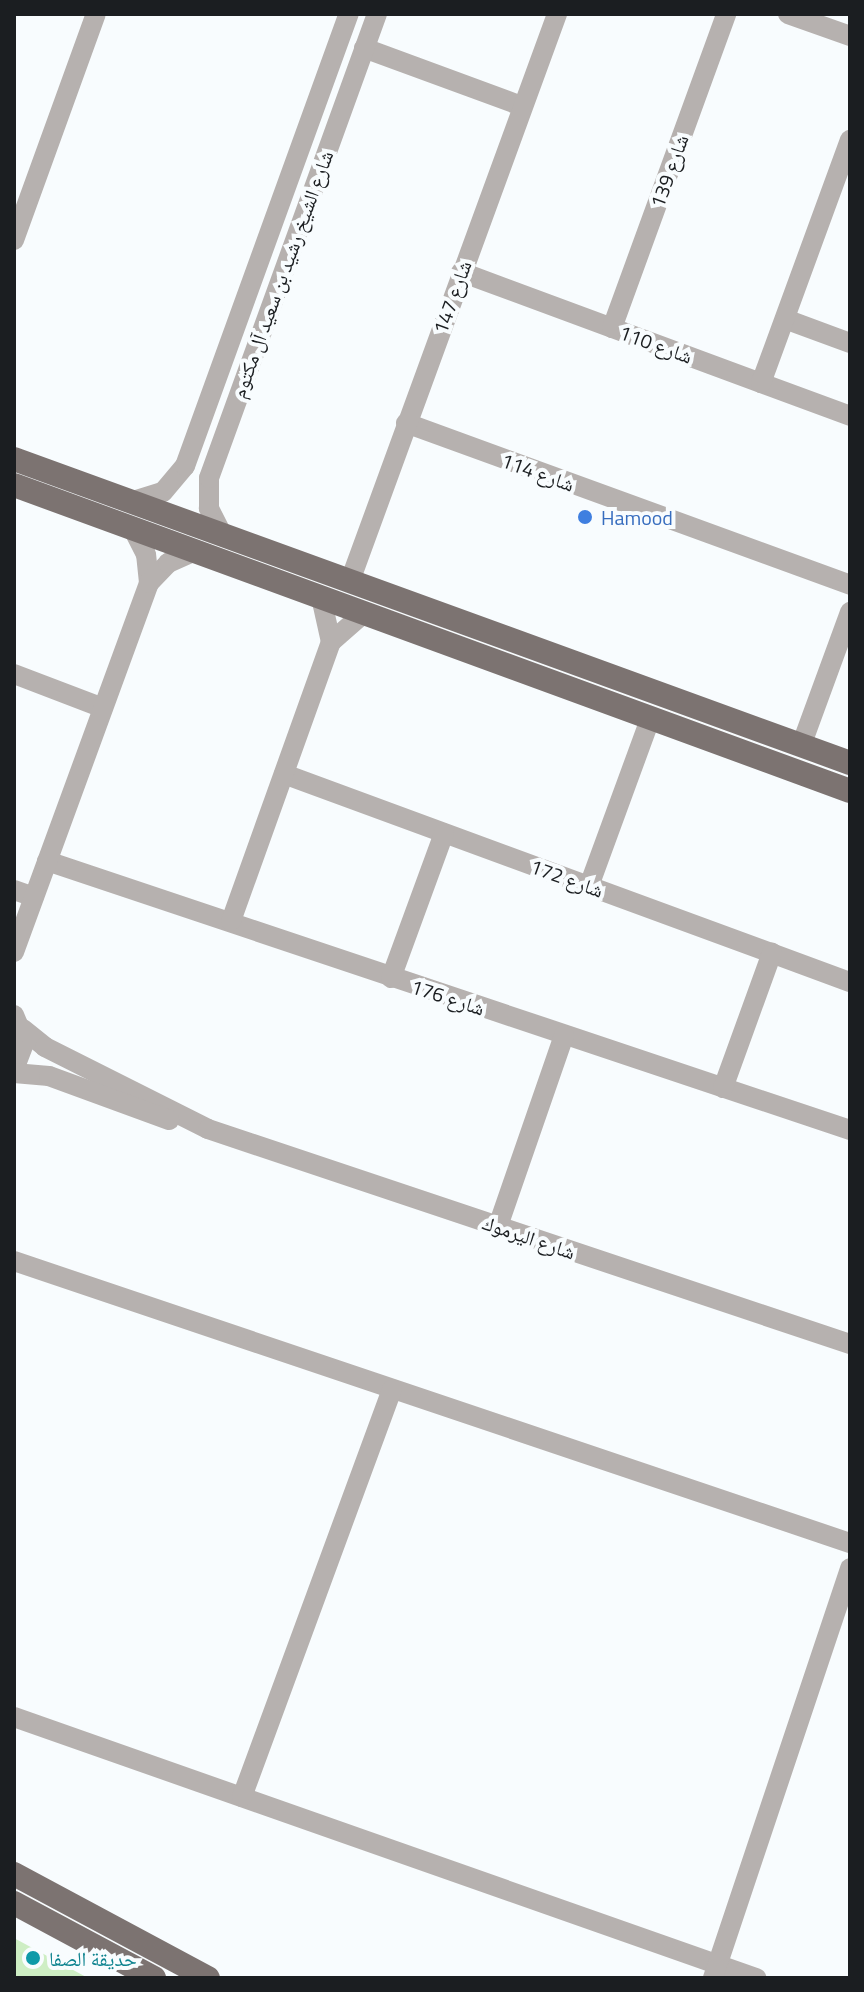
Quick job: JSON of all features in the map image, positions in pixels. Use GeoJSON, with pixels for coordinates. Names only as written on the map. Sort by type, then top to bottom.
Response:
{"type":"FeatureCollection","features":[{"type":"Feature","properties":{"kind":"main road"},"geometry":{"type":"LineString","coordinates":[[14,459],[850,763]]}},
{"type":"Feature","properties":{"kind":"main road"},"geometry":{"type":"LineString","coordinates":[[14,485],[850,791]]}},
{"type":"Feature","properties":{"kind":"main road"},"geometry":{"type":"LineString","coordinates":[[364,613],[374,590]]}},
{"type":"Feature","properties":{"kind":"main road"},"geometry":{"type":"LineString","coordinates":[[752,755],[749,737],[761,731]]}},
{"type":"Feature","properties":{"kind":"main road"},"geometry":{"type":"LineString","coordinates":[[14,1874],[208,1978]]}},
{"type":"Feature","properties":{"kind":"main road"},"geometry":{"type":"LineString","coordinates":[[14,1903],[154,1978]]}},
{"type":"Feature","properties":{"kind":"street"},"geometry":{"type":"LineString","coordinates":[[14,240],[96,14]]}},
{"type":"Feature","properties":{"kind":"street","name":"شارع الشيخ رشيد بن سعيد آل مكتوم"},"geometry":{"type":"LineString","coordinates":[[133,501],[172,485],[195,437],[349,14]]}},
{"type":"Feature","properties":{"kind":"street","name":"شارع الشيخ رشيد بن سعيد آل مكتوم"},"geometry":{"type":"LineString","coordinates":[[222,534],[208,493],[219,447],[377,14]]}},
{"type":"Feature","properties":{"kind":"street","name":"شارع 147"},"geometry":{"type":"LineString","coordinates":[[350,581],[557,14]]}},
{"type":"Feature","properties":{"kind":"street","name":"شارع 139"},"geometry":{"type":"LineString","coordinates":[[612,328],[726,14]]}},
{"type":"Feature","properties":{"kind":"street"},"geometry":{"type":"LineString","coordinates":[[788,14],[850,36]]}},
{"type":"Feature","properties":{"kind":"street"},"geometry":{"type":"LineString","coordinates":[[364,48],[522,106]]}},
{"type":"Feature","properties":{"kind":"street"},"geometry":{"type":"LineString","coordinates":[[761,383],[850,140]]}},
{"type":"Feature","properties":{"kind":"street","name":"شارع 110"},"geometry":{"type":"LineString","coordinates":[[461,272],[850,416]]}},
{"type":"Feature","properties":{"kind":"street"},"geometry":{"type":"LineString","coordinates":[[785,319],[850,343]]}},
{"type":"Feature","properties":{"kind":"street","name":"شارع 114"},"geometry":{"type":"LineString","coordinates":[[406,423],[850,585]]}},
{"type":"Feature","properties":{"kind":"street"},"geometry":{"type":"LineString","coordinates":[[195,437],[207,451],[219,447]]}},
{"type":"Feature","properties":{"kind":"street"},"geometry":{"type":"LineString","coordinates":[[133,529],[146,554],[149,583]]}},
{"type":"Feature","properties":{"kind":"street"},"geometry":{"type":"LineString","coordinates":[[14,952],[149,583],[168,563],[193,552]]}},
{"type":"Feature","properties":{"kind":"street"},"geometry":{"type":"LineString","coordinates":[[321,597],[331,642]]}},
{"type":"Feature","properties":{"kind":"street"},"geometry":{"type":"LineString","coordinates":[[801,746],[850,612]]}},
{"type":"Feature","properties":{"kind":"street"},"geometry":{"type":"LineString","coordinates":[[231,921],[331,642],[364,613]]}},
{"type":"Feature","properties":{"kind":"street"},"geometry":{"type":"LineString","coordinates":[[14,674],[103,708]]}},
{"type":"Feature","properties":{"kind":"street"},"geometry":{"type":"LineString","coordinates":[[589,886],[650,719]]}},
{"type":"Feature","properties":{"kind":"street","name":"شارع 172"},"geometry":{"type":"LineString","coordinates":[[284,774],[850,982]]}},
{"type":"Feature","properties":{"kind":"street"},"geometry":{"type":"LineString","coordinates":[[391,978],[444,833]]}},
{"type":"Feature","properties":{"kind":"street","name":"شارع 176"},"geometry":{"type":"LineString","coordinates":[[47,861],[850,1130]]}},
{"type":"Feature","properties":{"kind":"street"},"geometry":{"type":"LineString","coordinates":[[14,890],[34,897]]}},
{"type":"Feature","properties":{"kind":"street"},"geometry":{"type":"LineString","coordinates":[[723,1088],[772,953]]}},
{"type":"Feature","properties":{"kind":"street"},"geometry":{"type":"LineString","coordinates":[[14,1072],[24,1053],[17,1017]]}},
{"type":"Feature","properties":{"kind":"street","name":"شارع اليرموك"},"geometry":{"type":"LineString","coordinates":[[17,1017],[45,1047],[208,1129]]}},
{"type":"Feature","properties":{"kind":"street"},"geometry":{"type":"LineString","coordinates":[[498,1226],[564,1035]]}},
{"type":"Feature","properties":{"kind":"street","name":"شارع اليرموك"},"geometry":{"type":"LineString","coordinates":[[14,1072],[49,1076],[141,1111],[208,1129],[850,1344]]}},
{"type":"Feature","properties":{"kind":"street"},"geometry":{"type":"LineString","coordinates":[[14,1261],[850,1543]]}},
{"type":"Feature","properties":{"kind":"street"},"geometry":{"type":"LineString","coordinates":[[242,1797],[392,1390]]}},
{"type":"Feature","properties":{"kind":"street"},"geometry":{"type":"LineString","coordinates":[[715,1971],[850,1568]]}},
{"type":"Feature","properties":{"kind":"street"},"geometry":{"type":"LineString","coordinates":[[14,1717],[242,1797],[715,1971],[756,1978]]}},
{"type":"Feature","properties":{"kind":"green space","name":"حديقة الصفا"},"geometry":{"type":"Polygon","coordinates":[[[14,1938],[88,1978],[14,1978],[14,1938]]]}},
{"type":"Feature","properties":{"kind":"place","name":"Hamood"},"geometry":{"type":"Point","coordinates":[585,517]}},
{"type":"Feature","properties":{"kind":"place","name":"حديقة الصفا"},"geometry":{"type":"Point","coordinates":[33,1958]}}]}
